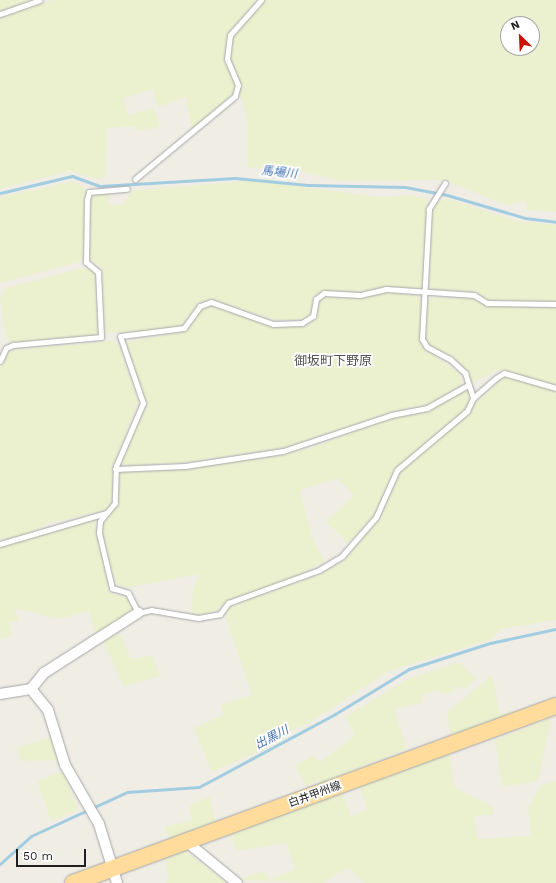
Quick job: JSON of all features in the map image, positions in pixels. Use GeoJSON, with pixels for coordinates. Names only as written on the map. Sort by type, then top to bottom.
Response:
{"type":"FeatureCollection","features":[{"type":"Feature","properties":{"kind":"main road","name":"白井甲州線"},"geometry":{"type":"LineString","coordinates":[[73,883],[115,876],[187,842],[556,706]]}},
{"type":"Feature","properties":{"kind":"street"},"geometry":{"type":"LineString","coordinates":[[0,694],[31,689],[44,673],[138,612]]}},
{"type":"Feature","properties":{"kind":"street"},"geometry":{"type":"LineString","coordinates":[[31,689],[48,710],[64,765],[91,812],[115,876]]}},
{"type":"Feature","properties":{"kind":"street"},"geometry":{"type":"LineString","coordinates":[[187,842],[237,883]]}},
{"type":"Feature","properties":{"kind":"lane"},"geometry":{"type":"LineString","coordinates":[[0,14],[40,0]]}},
{"type":"Feature","properties":{"kind":"lane"},"geometry":{"type":"LineString","coordinates":[[135,179],[235,96],[238,86],[227,59],[230,35],[261,0]]}},
{"type":"Feature","properties":{"kind":"lane"},"geometry":{"type":"LineString","coordinates":[[443,185],[429,208],[422,339],[427,347],[450,359],[465,373],[473,398]]}},
{"type":"Feature","properties":{"kind":"lane"},"geometry":{"type":"LineString","coordinates":[[0,360],[6,348],[13,345],[101,337],[98,272],[86,262],[87,200],[89,192],[128,189]]}},
{"type":"Feature","properties":{"kind":"lane"},"geometry":{"type":"LineString","coordinates":[[556,304],[487,303],[474,295],[424,293],[386,289],[360,295],[324,294],[316,299],[313,316],[302,323],[273,324],[211,302],[200,306],[184,328],[120,336],[143,403],[115,469],[115,503],[100,521],[99,533],[112,588],[128,592],[138,612],[151,610],[198,618],[220,614],[228,603],[319,570],[342,556],[376,517],[397,470],[468,411],[473,398],[504,373],[556,388]]}},
{"type":"Feature","properties":{"kind":"lane"},"geometry":{"type":"LineString","coordinates":[[115,469],[185,466],[283,452],[390,415],[427,408],[468,385]]}},
{"type":"Feature","properties":{"kind":"lane"},"geometry":{"type":"LineString","coordinates":[[0,544],[107,513]]}},
{"type":"Feature","properties":{"kind":"green space"},"geometry":{"type":"Polygon","coordinates":[[[0,0],[34,0],[0,12],[0,0]]]}},
{"type":"Feature","properties":{"kind":"green space"},"geometry":{"type":"Polygon","coordinates":[[[52,0],[256,0],[227,37],[225,62],[235,86],[234,96],[192,131],[186,97],[158,107],[153,89],[123,98],[128,115],[154,108],[160,127],[137,131],[135,126],[107,128],[105,178],[94,179],[70,171],[0,189],[0,18],[52,0]]]}},
{"type":"Feature","properties":{"kind":"green space"},"geometry":{"type":"Polygon","coordinates":[[[264,0],[556,0],[556,212],[527,210],[526,201],[506,205],[445,180],[341,181],[299,171],[248,167],[248,122],[230,58],[232,36],[264,0]]]}},
{"type":"Feature","properties":{"kind":"green space"},"geometry":{"type":"Polygon","coordinates":[[[271,179],[303,187],[381,197],[410,195],[428,199],[422,290],[385,287],[362,293],[323,291],[313,296],[311,313],[303,320],[276,320],[211,300],[198,303],[182,325],[166,330],[105,333],[103,268],[89,259],[91,196],[109,194],[109,205],[124,204],[132,191],[271,179]]]}},
{"type":"Feature","properties":{"kind":"green space"},"geometry":{"type":"Polygon","coordinates":[[[74,181],[86,189],[84,256],[80,262],[0,283],[0,197],[74,181]]]}},
{"type":"Feature","properties":{"kind":"green space"},"geometry":{"type":"Polygon","coordinates":[[[444,198],[517,221],[556,225],[556,301],[490,301],[476,292],[430,291],[430,210],[444,198]]]}},
{"type":"Feature","properties":{"kind":"green space"},"geometry":{"type":"Polygon","coordinates":[[[83,268],[94,271],[99,332],[94,336],[11,342],[6,337],[0,297],[6,288],[83,268]]]}},
{"type":"Feature","properties":{"kind":"green space"},"geometry":{"type":"Polygon","coordinates":[[[386,292],[417,296],[421,302],[421,341],[428,351],[460,374],[462,384],[430,404],[394,411],[282,448],[186,462],[124,466],[121,461],[146,407],[125,342],[184,332],[201,308],[212,305],[272,327],[306,327],[316,318],[319,301],[326,297],[359,299],[386,292]]]}},
{"type":"Feature","properties":{"kind":"green space"},"geometry":{"type":"Polygon","coordinates":[[[432,298],[474,299],[484,306],[556,308],[556,388],[500,369],[471,383],[467,371],[452,356],[430,347],[422,339],[427,301],[432,298]]]}},
{"type":"Feature","properties":{"kind":"green space"},"geometry":{"type":"Polygon","coordinates":[[[111,341],[118,344],[138,401],[113,465],[112,501],[107,510],[48,523],[31,533],[0,540],[0,366],[8,351],[111,341]]]}},
{"type":"Feature","properties":{"kind":"green space"},"geometry":{"type":"Polygon","coordinates":[[[505,376],[556,391],[556,620],[501,629],[492,639],[389,671],[309,723],[262,741],[265,749],[212,772],[194,728],[224,714],[220,705],[252,695],[226,618],[226,608],[318,575],[343,561],[365,532],[380,520],[400,472],[505,376]]]}},
{"type":"Feature","properties":{"kind":"green space"},"geometry":{"type":"Polygon","coordinates":[[[466,389],[470,399],[466,410],[394,470],[374,515],[348,543],[326,522],[354,495],[338,478],[300,490],[313,540],[325,561],[292,579],[227,601],[215,612],[192,616],[193,588],[200,574],[126,588],[115,582],[102,533],[103,521],[117,505],[117,472],[270,458],[310,448],[385,420],[425,411],[466,389]]]}},
{"type":"Feature","properties":{"kind":"green space"},"geometry":{"type":"Polygon","coordinates":[[[97,518],[95,527],[110,594],[127,597],[134,612],[96,635],[89,611],[59,619],[14,608],[19,621],[10,622],[12,636],[0,639],[0,547],[97,518]]]}},
{"type":"Feature","properties":{"kind":"green space"},"geometry":{"type":"Polygon","coordinates":[[[119,633],[131,659],[152,655],[160,676],[124,686],[103,642],[119,633]]]}},
{"type":"Feature","properties":{"kind":"green space"},"geometry":{"type":"Polygon","coordinates":[[[460,662],[476,679],[463,690],[459,686],[448,694],[436,691],[422,695],[422,703],[394,709],[407,749],[347,773],[348,778],[320,786],[318,780],[306,786],[295,766],[314,755],[319,763],[355,735],[345,717],[408,679],[460,662]]]}},
{"type":"Feature","properties":{"kind":"green space"},"geometry":{"type":"Polygon","coordinates":[[[492,675],[500,714],[523,710],[451,739],[447,712],[492,675]]]}},
{"type":"Feature","properties":{"kind":"green space"},"geometry":{"type":"Polygon","coordinates":[[[551,718],[538,781],[502,787],[495,740],[551,718]]]}},
{"type":"Feature","properties":{"kind":"green space"},"geometry":{"type":"Polygon","coordinates":[[[52,737],[58,760],[21,761],[17,748],[52,737]]]}},
{"type":"Feature","properties":{"kind":"green space"},"geometry":{"type":"Polygon","coordinates":[[[450,754],[454,787],[492,806],[494,814],[474,816],[477,839],[531,836],[528,807],[542,785],[556,781],[556,883],[365,883],[347,868],[323,883],[238,880],[263,871],[269,880],[295,869],[286,843],[236,851],[230,834],[342,792],[351,816],[367,810],[360,786],[450,754]]]}},
{"type":"Feature","properties":{"kind":"green space"},"geometry":{"type":"Polygon","coordinates":[[[63,771],[78,810],[51,821],[37,781],[63,771]]]}},
{"type":"Feature","properties":{"kind":"green space"},"geometry":{"type":"Polygon","coordinates":[[[210,796],[216,826],[173,842],[164,827],[192,820],[189,806],[210,796]]]}},
{"type":"Feature","properties":{"kind":"green space"},"geometry":{"type":"Polygon","coordinates":[[[185,850],[226,883],[166,883],[169,878],[164,857],[185,850]]]}},
{"type":"Feature","properties":{"kind":"waterway","name":"馬場川"},"geometry":{"type":"LineString","coordinates":[[0,193],[72,176],[100,186],[235,178],[308,185],[405,187],[447,195],[525,218],[556,222]]}},
{"type":"Feature","properties":{"kind":"waterway","name":"出黒川"},"geometry":{"type":"LineString","coordinates":[[0,864],[31,836],[127,792],[199,787],[335,714],[409,669],[490,643],[556,629]]}},
{"type":"Feature","properties":{"kind":"district","name":"御坂町下野原"},"geometry":{"type":"Point","coordinates":[333,361]}}]}
